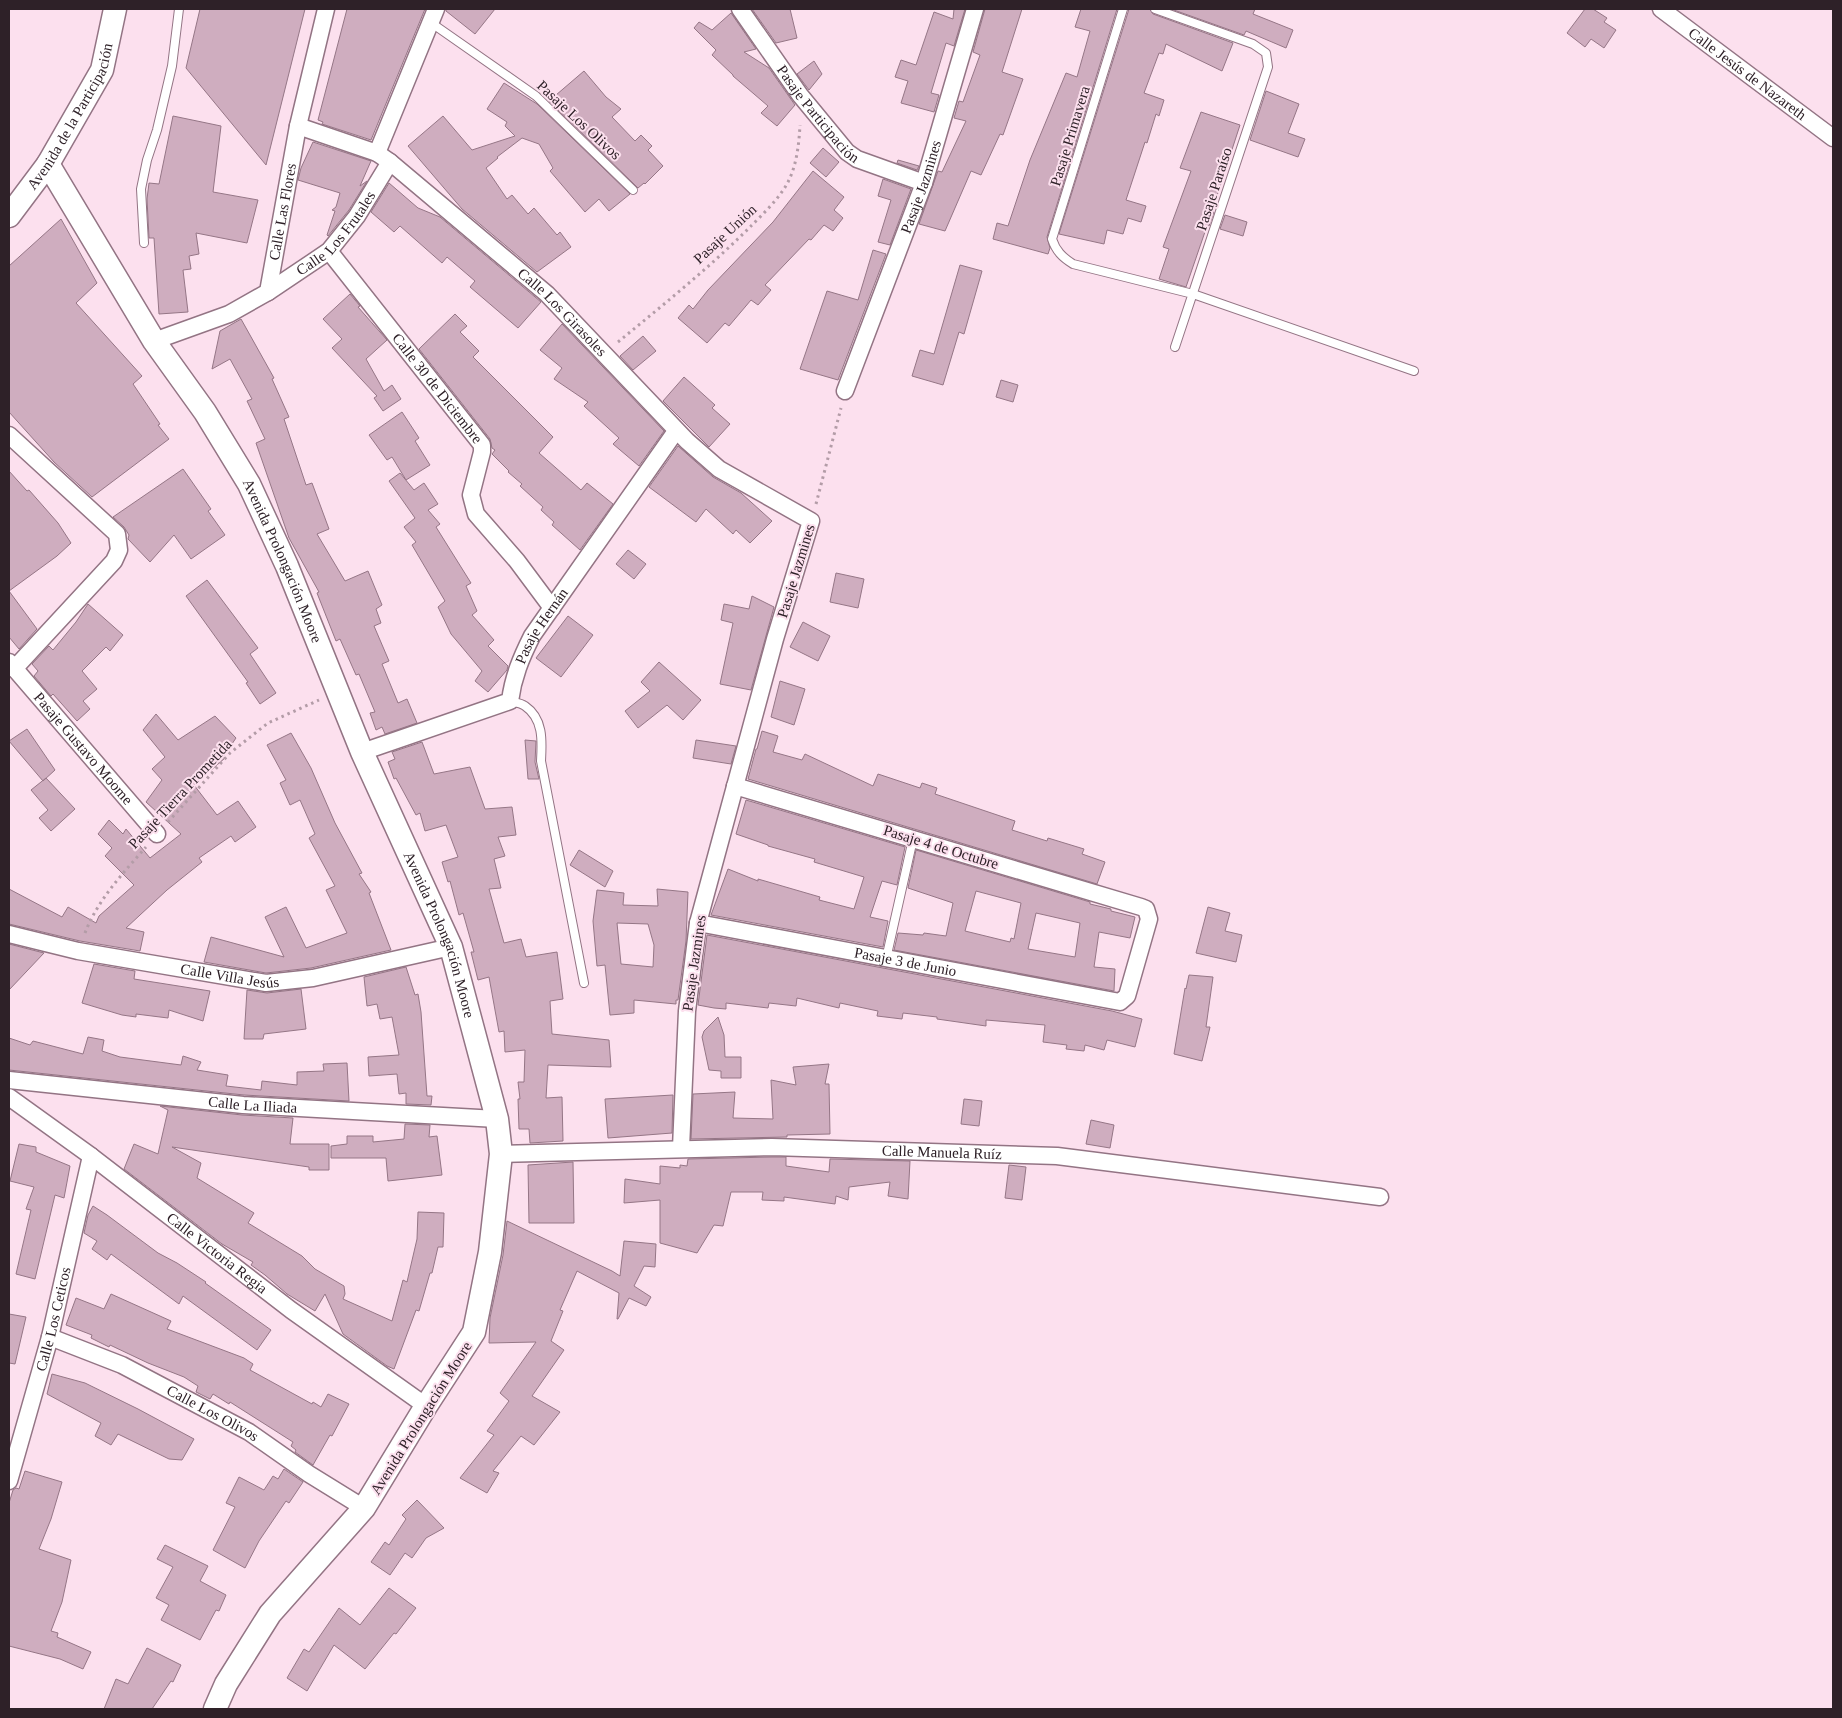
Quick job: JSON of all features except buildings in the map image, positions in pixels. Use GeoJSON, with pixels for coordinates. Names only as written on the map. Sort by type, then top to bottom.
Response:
{"type":"FeatureCollection","features":[{"type":"Feature","properties":{"kind":"street","name":"Avenida de la Participación"},"geometry":{"type":"LineString","coordinates":[[9,216],[48,164],[102,70],[115,9]]}},
{"type":"Feature","properties":{"kind":"street","name":"Calle Las Flores"},"geometry":{"type":"LineString","coordinates":[[268,292],[298,126],[326,9]]}},
{"type":"Feature","properties":{"kind":"street","name":"Pasaje Participación"},"geometry":{"type":"LineString","coordinates":[[740,9],[800,95],[847,152],[857,159],[924,182]]}},
{"type":"Feature","properties":{"kind":"street","name":"Pasaje Jazmines"},"geometry":{"type":"LineString","coordinates":[[846,391],[924,182],[975,9]]}},
{"type":"Feature","properties":{"kind":"street","name":"Calle Jesús de Nazareth"},"geometry":{"type":"LineString","coordinates":[[1661,9],[1833,138]]}},
{"type":"Feature","properties":{"kind":"street","name":"Calle Los Frutales"},"geometry":{"type":"LineString","coordinates":[[268,292],[329,250],[357,216],[384,157],[433,15]]}},
{"type":"Feature","properties":{"kind":"street","name":"Calle Los Girasoles"},"geometry":{"type":"LineString","coordinates":[[298,126],[384,157],[547,294],[676,431],[719,470],[811,521]]}},
{"type":"Feature","properties":{"kind":"street","name":"Avenida Prolongación Moore"},"geometry":{"type":"LineString","coordinates":[[48,164],[154,341],[205,412],[249,484],[287,566],[362,752],[451,947],[497,1119],[501,1154],[490,1252],[474,1332],[364,1508],[270,1614],[226,1684],[215,1709]]}},
{"type":"Feature","properties":{"kind":"street","name":"Calle 30 de Diciembre"},"geometry":{"type":"LineString","coordinates":[[329,250],[482,445],[482,452],[471,495],[476,514],[517,561],[552,608]]}},
{"type":"Feature","properties":{"kind":"street"},"geometry":{"type":"LineString","coordinates":[[154,341],[229,314],[268,292]]}},
{"type":"Feature","properties":{"kind":"street","name":"Pasaje Hernán"},"geometry":{"type":"LineString","coordinates":[[510,701],[512,682],[519,662],[532,636],[676,431]]}},
{"type":"Feature","properties":{"kind":"street"},"geometry":{"type":"LineString","coordinates":[[9,435],[117,534],[119,550],[114,561],[11,666]]}},
{"type":"Feature","properties":{"kind":"street","name":"Pasaje Jazmines"},"geometry":{"type":"LineString","coordinates":[[681,1148],[687,1011],[698,923],[775,639],[811,521]]}},
{"type":"Feature","properties":{"kind":"street","name":"Pasaje Gustavo Moome"},"geometry":{"type":"LineString","coordinates":[[11,666],[157,834]]}},
{"type":"Feature","properties":{"kind":"street"},"geometry":{"type":"LineString","coordinates":[[362,752],[510,701]]}},
{"type":"Feature","properties":{"kind":"street","name":"Pasaje 4 de Octubre"},"geometry":{"type":"LineString","coordinates":[[735,786],[1146,909],[1148,918],[1127,996],[1120,1002],[1114,1002]]}},
{"type":"Feature","properties":{"kind":"street","name":"Pasaje 3 de Junio"},"geometry":{"type":"LineString","coordinates":[[698,923],[1114,1002]]}},
{"type":"Feature","properties":{"kind":"street","name":"Calle Villa Jesús"},"geometry":{"type":"LineString","coordinates":[[9,934],[78,951],[266,983],[313,978],[451,947]]}},
{"type":"Feature","properties":{"kind":"street","name":"Calle La Iliada"},"geometry":{"type":"LineString","coordinates":[[9,1080],[243,1105],[497,1119]]}},
{"type":"Feature","properties":{"kind":"street","name":"Calle Victoria Regia"},"geometry":{"type":"LineString","coordinates":[[9,1097],[91,1156],[291,1310],[426,1406]]}},
{"type":"Feature","properties":{"kind":"street","name":"Calle Manuela Ruíz"},"geometry":{"type":"LineString","coordinates":[[501,1154],[772,1147],[1057,1156],[1380,1197]]}},
{"type":"Feature","properties":{"kind":"street","name":"Calle Los Ceticos"},"geometry":{"type":"LineString","coordinates":[[9,1481],[50,1337],[91,1156]]}},
{"type":"Feature","properties":{"kind":"street","name":"Calle Los Olivos"},"geometry":{"type":"LineString","coordinates":[[50,1337],[122,1365],[249,1432],[308,1474],[364,1508]]}},
{"type":"Feature","properties":{"kind":"lane"},"geometry":{"type":"LineString","coordinates":[[144,243],[141,190],[147,160],[158,130],[172,66],[179,9]]}},
{"type":"Feature","properties":{"kind":"lane","name":"Pasaje Primavera"},"geometry":{"type":"LineString","coordinates":[[1123,9],[1052,239],[1056,250],[1064,259],[1073,264],[1193,294]]}},
{"type":"Feature","properties":{"kind":"lane","name":"Pasaje Paraíso"},"geometry":{"type":"LineString","coordinates":[[1155,9],[1253,44],[1266,53],[1268,67],[1176,347]]}},
{"type":"Feature","properties":{"kind":"lane","name":"Pasaje Los Olivos"},"geometry":{"type":"LineString","coordinates":[[433,15],[536,96],[633,190]]}},
{"type":"Feature","properties":{"kind":"lane"},"geometry":{"type":"LineString","coordinates":[[1193,294],[1414,371]]}},
{"type":"Feature","properties":{"kind":"lane"},"geometry":{"type":"LineString","coordinates":[[510,701],[525,705],[535,717],[542,732],[541,761],[584,983]]}},
{"type":"Feature","properties":{"kind":"lane"},"geometry":{"type":"LineString","coordinates":[[886,959],[913,839]]}},
{"type":"Feature","properties":{"kind":"path","name":"Pasaje Unión"},"geometry":{"type":"LineString","coordinates":[[604,354],[734,243],[768,209],[789,180],[799,145],[800,95]]}},
{"type":"Feature","properties":{"kind":"path","name":"Pasaje Jazmines"},"geometry":{"type":"LineString","coordinates":[[811,521],[846,391]]}},
{"type":"Feature","properties":{"kind":"path","name":"Pasaje Tierra Prometida"},"geometry":{"type":"LineString","coordinates":[[78,951],[91,918],[125,872],[230,753],[268,723],[337,692]]}}]}
